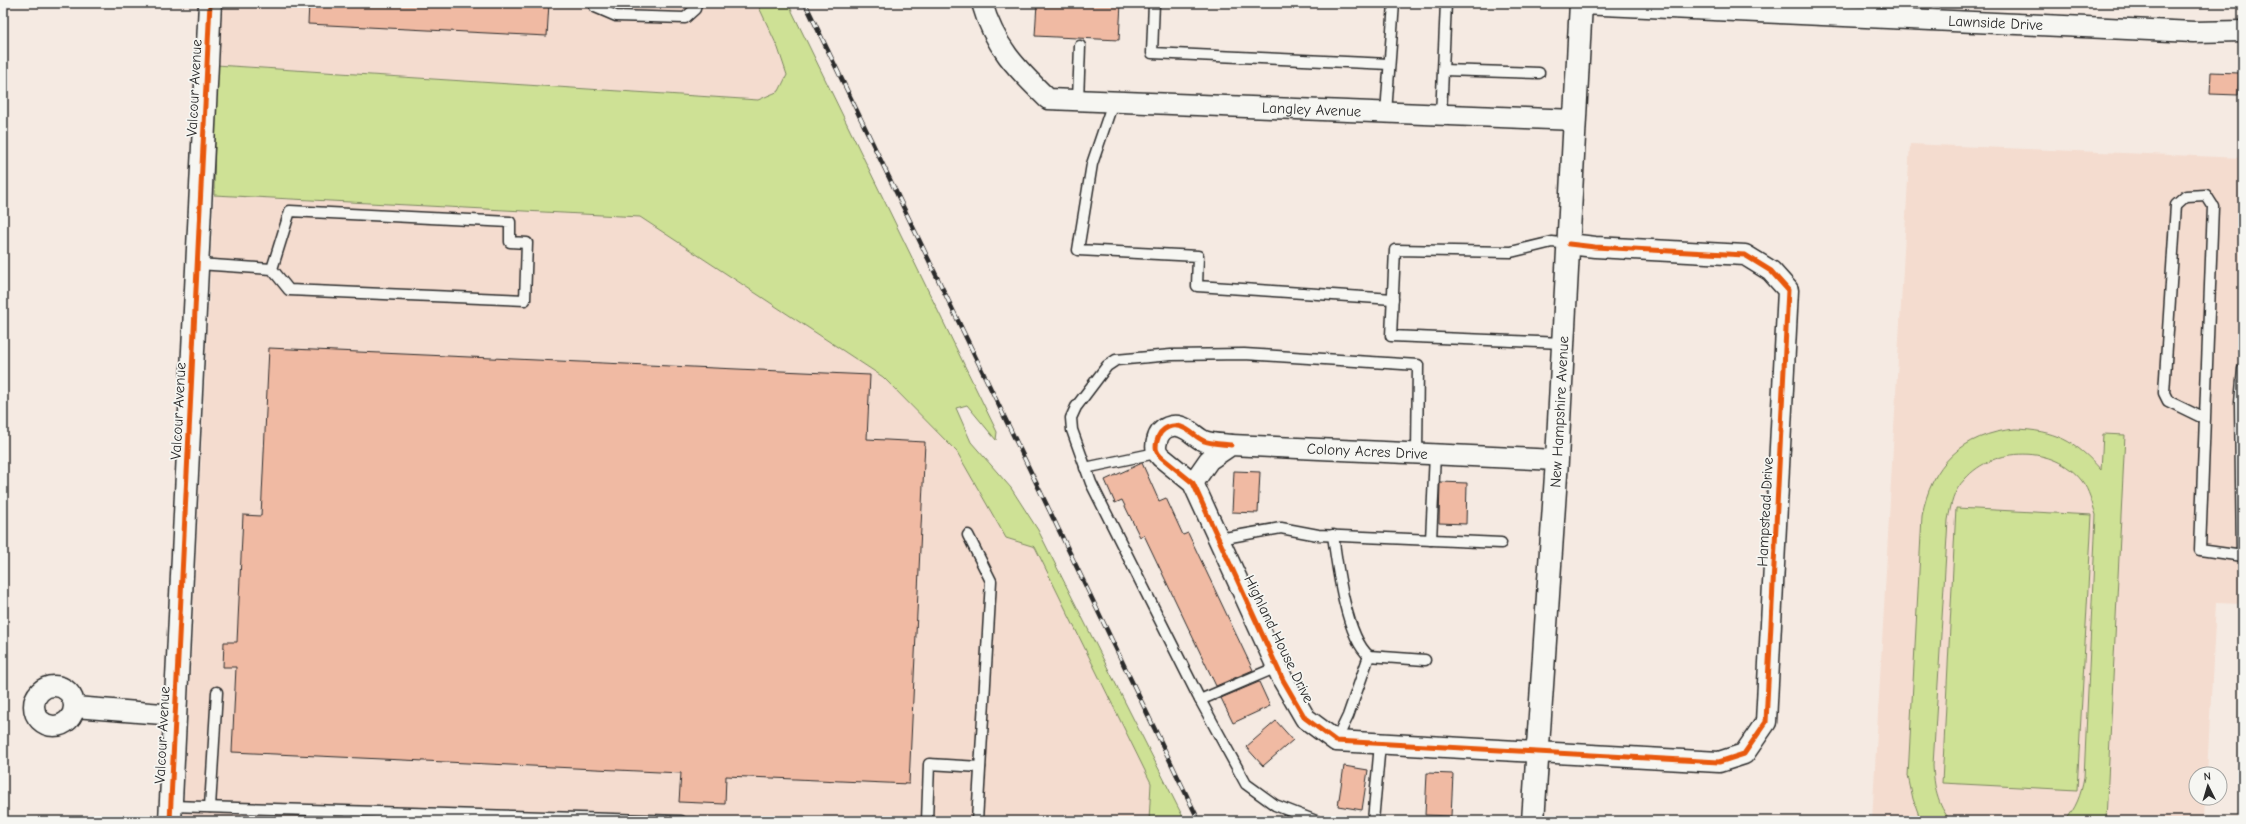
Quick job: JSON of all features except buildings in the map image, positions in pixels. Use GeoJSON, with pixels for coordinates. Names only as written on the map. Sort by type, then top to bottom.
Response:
{"type":"FeatureCollection","features":[{"type":"Feature","properties":{"kind":"street","name":"Valcour Avenue"},"geometry":{"type":"LineString","coordinates":[[171,814],[210,3]]}},
{"type":"Feature","properties":{"kind":"street","name":"Langley Avenue"},"geometry":{"type":"LineString","coordinates":[[982,3],[988,24],[1004,52],[1016,68],[1048,99],[1442,116],[1575,120]]}},
{"type":"Feature","properties":{"kind":"street","name":"Lawnside Drive"},"geometry":{"type":"LineString","coordinates":[[1581,4],[2194,32],[2243,31]]}},
{"type":"Feature","properties":{"kind":"street","name":"New Hampshire Avenue"},"geometry":{"type":"LineString","coordinates":[[1533,821],[1564,343],[1581,4]]}},
{"type":"Feature","properties":{"kind":"street","name":"Hampstead Drive"},"geometry":{"type":"LineString","coordinates":[[1538,751],[1719,762],[1744,754],[1766,722],[1788,290],[1771,271],[1745,254],[1595,247],[1569,244]]}},
{"type":"Feature","properties":{"kind":"street","name":"Colony Acres Drive"},"geometry":{"type":"LineString","coordinates":[[1156,453],[1158,435],[1163,428],[1172,426],[1184,428],[1203,441],[1231,445],[1557,460]]}},
{"type":"Feature","properties":{"kind":"street"},"geometry":{"type":"LineString","coordinates":[[1156,453],[1193,483],[1209,460],[1231,445]]}},
{"type":"Feature","properties":{"kind":"street","name":"Highland House Drive"},"geometry":{"type":"LineString","coordinates":[[1193,483],[1277,667],[1305,718],[1336,741]]}},
{"type":"Feature","properties":{"kind":"street"},"geometry":{"type":"LineString","coordinates":[[75,707],[175,715]]}},
{"type":"Feature","properties":{"kind":"street"},"geometry":{"type":"LineString","coordinates":[[1336,741],[1538,751]]}},
{"type":"Feature","properties":{"kind":"lane"},"geometry":{"type":"LineString","coordinates":[[595,3],[595,7],[616,16],[685,18],[695,9],[696,3]]}},
{"type":"Feature","properties":{"kind":"lane"},"geometry":{"type":"LineString","coordinates":[[1154,3],[1152,53],[1389,64]]}},
{"type":"Feature","properties":{"kind":"lane"},"geometry":{"type":"LineString","coordinates":[[1386,113],[1394,3]]}},
{"type":"Feature","properties":{"kind":"lane"},"geometry":{"type":"LineString","coordinates":[[1442,116],[1446,3]]}},
{"type":"Feature","properties":{"kind":"lane"},"geometry":{"type":"LineString","coordinates":[[1078,100],[1080,46]]}},
{"type":"Feature","properties":{"kind":"lane"},"geometry":{"type":"LineString","coordinates":[[1443,70],[1539,73]]}},
{"type":"Feature","properties":{"kind":"lane"},"geometry":{"type":"LineString","coordinates":[[1113,102],[1092,164],[1078,250],[1198,256],[1197,286],[1393,300]]}},
{"type":"Feature","properties":{"kind":"lane"},"geometry":{"type":"LineString","coordinates":[[2205,419],[2168,401],[2164,392],[2176,205],[2186,196],[2206,195],[2213,206],[2205,419],[2200,550],[2243,556],[2240,433],[2243,370]]}},
{"type":"Feature","properties":{"kind":"lane"},"geometry":{"type":"LineString","coordinates":[[198,264],[272,269],[289,290],[525,300],[527,242],[510,242],[510,222],[290,211],[272,269]]}},
{"type":"Feature","properties":{"kind":"lane"},"geometry":{"type":"LineString","coordinates":[[1564,343],[1392,336],[1395,250],[1511,252],[1552,242],[1569,244]]}},
{"type":"Feature","properties":{"kind":"lane"},"geometry":{"type":"LineString","coordinates":[[1316,821],[1275,805],[1246,784],[1200,700],[1091,483],[1072,430],[1071,418],[1076,407],[1107,366],[1116,360],[1171,355],[1244,354],[1418,365],[1426,454],[1431,540]]}},
{"type":"Feature","properties":{"kind":"lane"},"geometry":{"type":"LineString","coordinates":[[1085,468],[1156,453]]}},
{"type":"Feature","properties":{"kind":"lane"},"geometry":{"type":"LineString","coordinates":[[1218,539],[1281,528],[1333,535],[1501,543]]}},
{"type":"Feature","properties":{"kind":"lane"},"geometry":{"type":"LineString","coordinates":[[968,535],[991,581],[977,821]]}},
{"type":"Feature","properties":{"kind":"lane"},"geometry":{"type":"LineString","coordinates":[[1333,535],[1344,605],[1362,650],[1369,656],[1425,660]]}},
{"type":"Feature","properties":{"kind":"lane"},"geometry":{"type":"LineString","coordinates":[[1336,741],[1348,716],[1369,656]]}},
{"type":"Feature","properties":{"kind":"lane"},"geometry":{"type":"LineString","coordinates":[[1200,700],[1277,667]]}},
{"type":"Feature","properties":{"kind":"lane"},"geometry":{"type":"LineString","coordinates":[[210,807],[217,692]]}},
{"type":"Feature","properties":{"kind":"lane"},"geometry":{"type":"LineString","coordinates":[[1373,821],[1380,744]]}},
{"type":"Feature","properties":{"kind":"lane"},"geometry":{"type":"LineString","coordinates":[[926,821],[929,764],[980,767]]}},
{"type":"Feature","properties":{"kind":"lane"},"geometry":{"type":"LineString","coordinates":[[171,814],[210,807],[681,821]]}},
{"type":"Feature","properties":{"kind":"shaded area"},"geometry":{"type":"Polygon","coordinates":[[[219,3],[757,3],[778,48],[787,75],[779,91],[758,100],[216,65],[219,3]]]}},
{"type":"Feature","properties":{"kind":"shaded area"},"geometry":{"type":"Polygon","coordinates":[[[1910,144],[2243,158],[2243,604],[2216,603],[2207,766],[2188,766],[2188,806],[2205,806],[2204,821],[1872,821],[1910,144]]]}},
{"type":"Feature","properties":{"kind":"shaded area"},"geometry":{"type":"Polygon","coordinates":[[[214,195],[640,217],[883,377],[957,452],[1006,538],[1035,547],[1151,783],[1149,821],[183,821],[214,195]]]}},
{"type":"Feature","properties":{"kind":"green space"},"geometry":{"type":"Polygon","coordinates":[[[757,3],[788,3],[997,432],[996,440],[967,405],[956,408],[971,442],[1011,488],[1038,530],[1185,821],[1149,821],[1151,783],[1035,547],[1006,538],[957,452],[883,377],[640,217],[214,195],[216,65],[758,100],[779,91],[787,75],[778,48],[757,3]]]}},
{"type":"Feature","properties":{"kind":"green space"},"geometry":{"type":"Polygon","coordinates":[[[2015,429],[2041,432],[2063,439],[2092,460],[2101,470],[2103,434],[2125,435],[2106,821],[2065,821],[2078,801],[2084,778],[2096,515],[2087,488],[2070,469],[2056,461],[2040,456],[2024,454],[1992,460],[1977,468],[1965,479],[1955,493],[1948,520],[1933,765],[1934,780],[1939,802],[1951,821],[1921,821],[1913,799],[1908,776],[1922,516],[1926,498],[1941,467],[1952,455],[1965,445],[1979,438],[1996,432],[2015,429]]]}},
{"type":"Feature","properties":{"kind":"green space"},"geometry":{"type":"Polygon","coordinates":[[[1956,508],[2092,515],[2077,790],[1942,783],[1956,508]]]}},
{"type":"Feature","properties":{"kind":"railway"},"geometry":{"type":"LineString","coordinates":[[805,3],[1199,821]]}},
{"type":"Feature","properties":{"kind":"cycle path"},"geometry":{"type":"LineString","coordinates":[[170,821],[210,3]]}},
{"type":"Feature","properties":{"kind":"cycle path"},"geometry":{"type":"LineString","coordinates":[[1231,445],[1204,441],[1186,429],[1172,426],[1161,432],[1156,448],[1161,457],[1193,483],[1283,680],[1305,718],[1336,741],[1719,762],[1744,754],[1766,722],[1788,290],[1771,271],[1745,255],[1595,247],[1569,244]]}}]}
